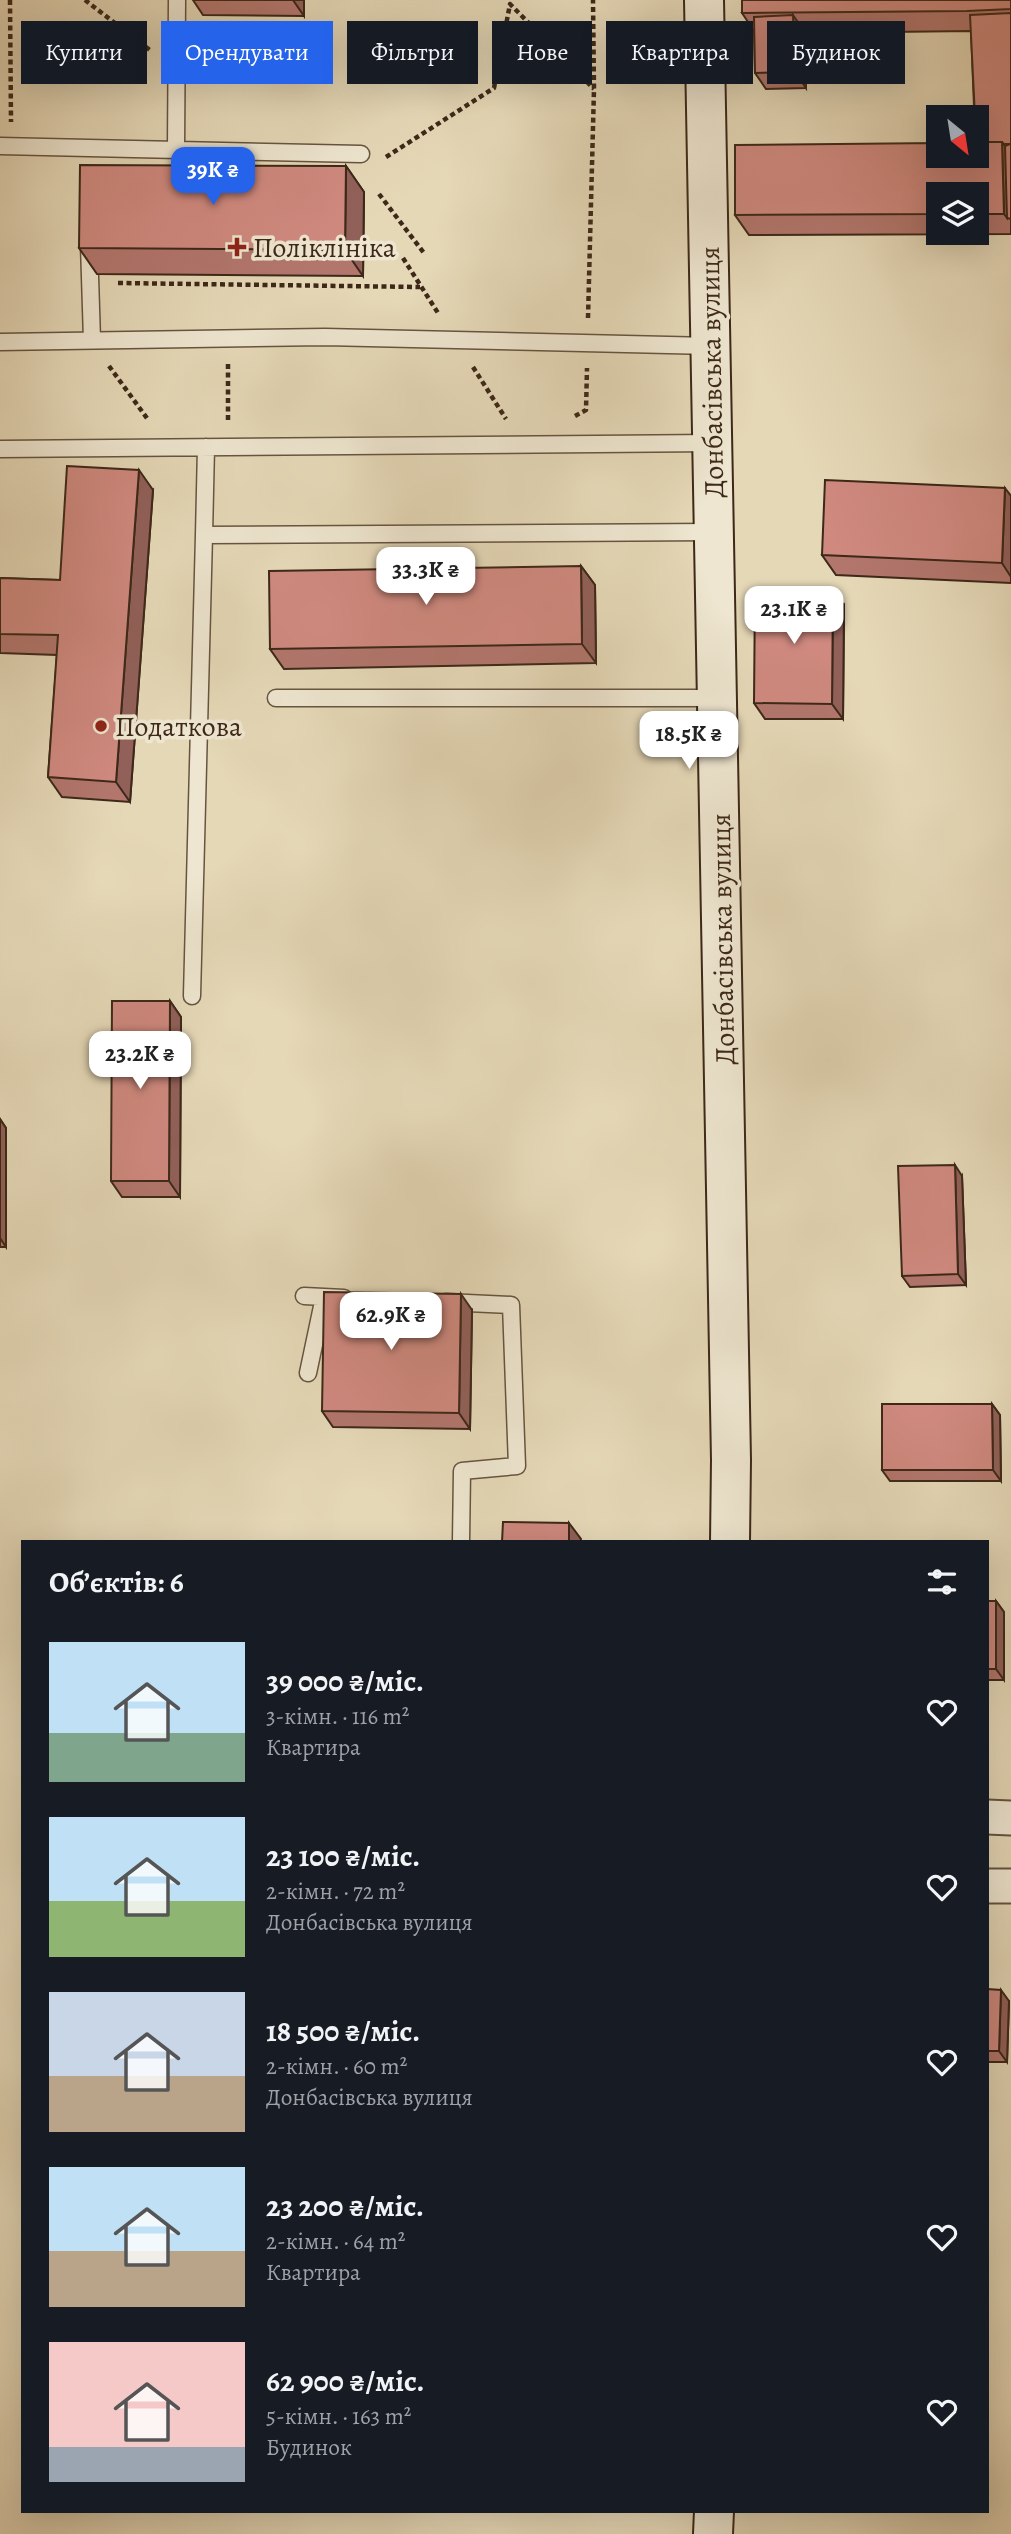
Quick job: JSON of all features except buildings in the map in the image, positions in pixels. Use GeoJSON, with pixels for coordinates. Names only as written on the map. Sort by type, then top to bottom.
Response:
{"type":"FeatureCollection","features":[{"type":"Feature","properties":{"kind":"street","name":"Донбасівська вулиця"},"geometry":{"type":"LineString","coordinates":[[705,0],[731,1446],[730,1540]]}},
{"type":"Feature","properties":{"kind":"street"},"geometry":{"type":"LineString","coordinates":[[989,1817],[1011,1818]]}},
{"type":"Feature","properties":{"kind":"street"},"geometry":{"type":"LineString","coordinates":[[989,1886],[1011,1886]]}},
{"type":"Feature","properties":{"kind":"street"},"geometry":{"type":"LineString","coordinates":[[713,2534],[714,2513]]}},
{"type":"Feature","properties":{"kind":"lane"},"geometry":{"type":"LineString","coordinates":[[177,0],[177,21]]}},
{"type":"Feature","properties":{"kind":"lane"},"geometry":{"type":"LineString","coordinates":[[176,84],[176,149]]}},
{"type":"Feature","properties":{"kind":"lane"},"geometry":{"type":"LineString","coordinates":[[5,147],[86,155],[176,149],[361,155]]}},
{"type":"Feature","properties":{"kind":"lane"},"geometry":{"type":"LineString","coordinates":[[88,231],[92,340]]}},
{"type":"Feature","properties":{"kind":"lane"},"geometry":{"type":"LineString","coordinates":[[0,342],[324,337],[711,346]]}},
{"type":"Feature","properties":{"kind":"lane"},"geometry":{"type":"LineString","coordinates":[[0,449],[713,443]]}},
{"type":"Feature","properties":{"kind":"lane"},"geometry":{"type":"LineString","coordinates":[[192,996],[206,447]]}},
{"type":"Feature","properties":{"kind":"lane"},"geometry":{"type":"LineString","coordinates":[[204,535],[715,532]]}},
{"type":"Feature","properties":{"kind":"lane"},"geometry":{"type":"LineString","coordinates":[[276,698],[718,698]]}},
{"type":"Feature","properties":{"kind":"lane"},"geometry":{"type":"LineString","coordinates":[[304,1296],[364,1299]]}},
{"type":"Feature","properties":{"kind":"lane"},"geometry":{"type":"LineString","coordinates":[[309,1373],[324,1297]]}},
{"type":"Feature","properties":{"kind":"lane"},"geometry":{"type":"LineString","coordinates":[[431,1302],[511,1305],[517,1466],[462,1471],[461,1540]]}},
{"type":"Feature","properties":{"kind":"path"},"geometry":{"type":"LineString","coordinates":[[5,147],[10,0]]}},
{"type":"Feature","properties":{"kind":"path"},"geometry":{"type":"LineString","coordinates":[[85,0],[161,58]]}},
{"type":"Feature","properties":{"kind":"path"},"geometry":{"type":"LineString","coordinates":[[588,326],[594,89],[593,0]]}},
{"type":"Feature","properties":{"kind":"path"},"geometry":{"type":"LineString","coordinates":[[510,2],[594,89]]}},
{"type":"Feature","properties":{"kind":"path"},"geometry":{"type":"LineString","coordinates":[[376,163],[494,89],[510,2]]}},
{"type":"Feature","properties":{"kind":"path"},"geometry":{"type":"LineString","coordinates":[[379,194],[424,253]]}},
{"type":"Feature","properties":{"kind":"path"},"geometry":{"type":"LineString","coordinates":[[117,283],[421,287]]}},
{"type":"Feature","properties":{"kind":"path"},"geometry":{"type":"LineString","coordinates":[[586,410],[587,354]]}},
{"type":"Feature","properties":{"kind":"path"},"geometry":{"type":"LineString","coordinates":[[103,358],[154,427]]}},
{"type":"Feature","properties":{"kind":"path"},"geometry":{"type":"LineString","coordinates":[[228,359],[228,423]]}},
{"type":"Feature","properties":{"kind":"place","name":"Поліклініка"},"geometry":{"type":"Point","coordinates":[237,247]}},
{"type":"Feature","properties":{"kind":"place","name":"Податкова"},"geometry":{"type":"Point","coordinates":[101,726]}}]}
